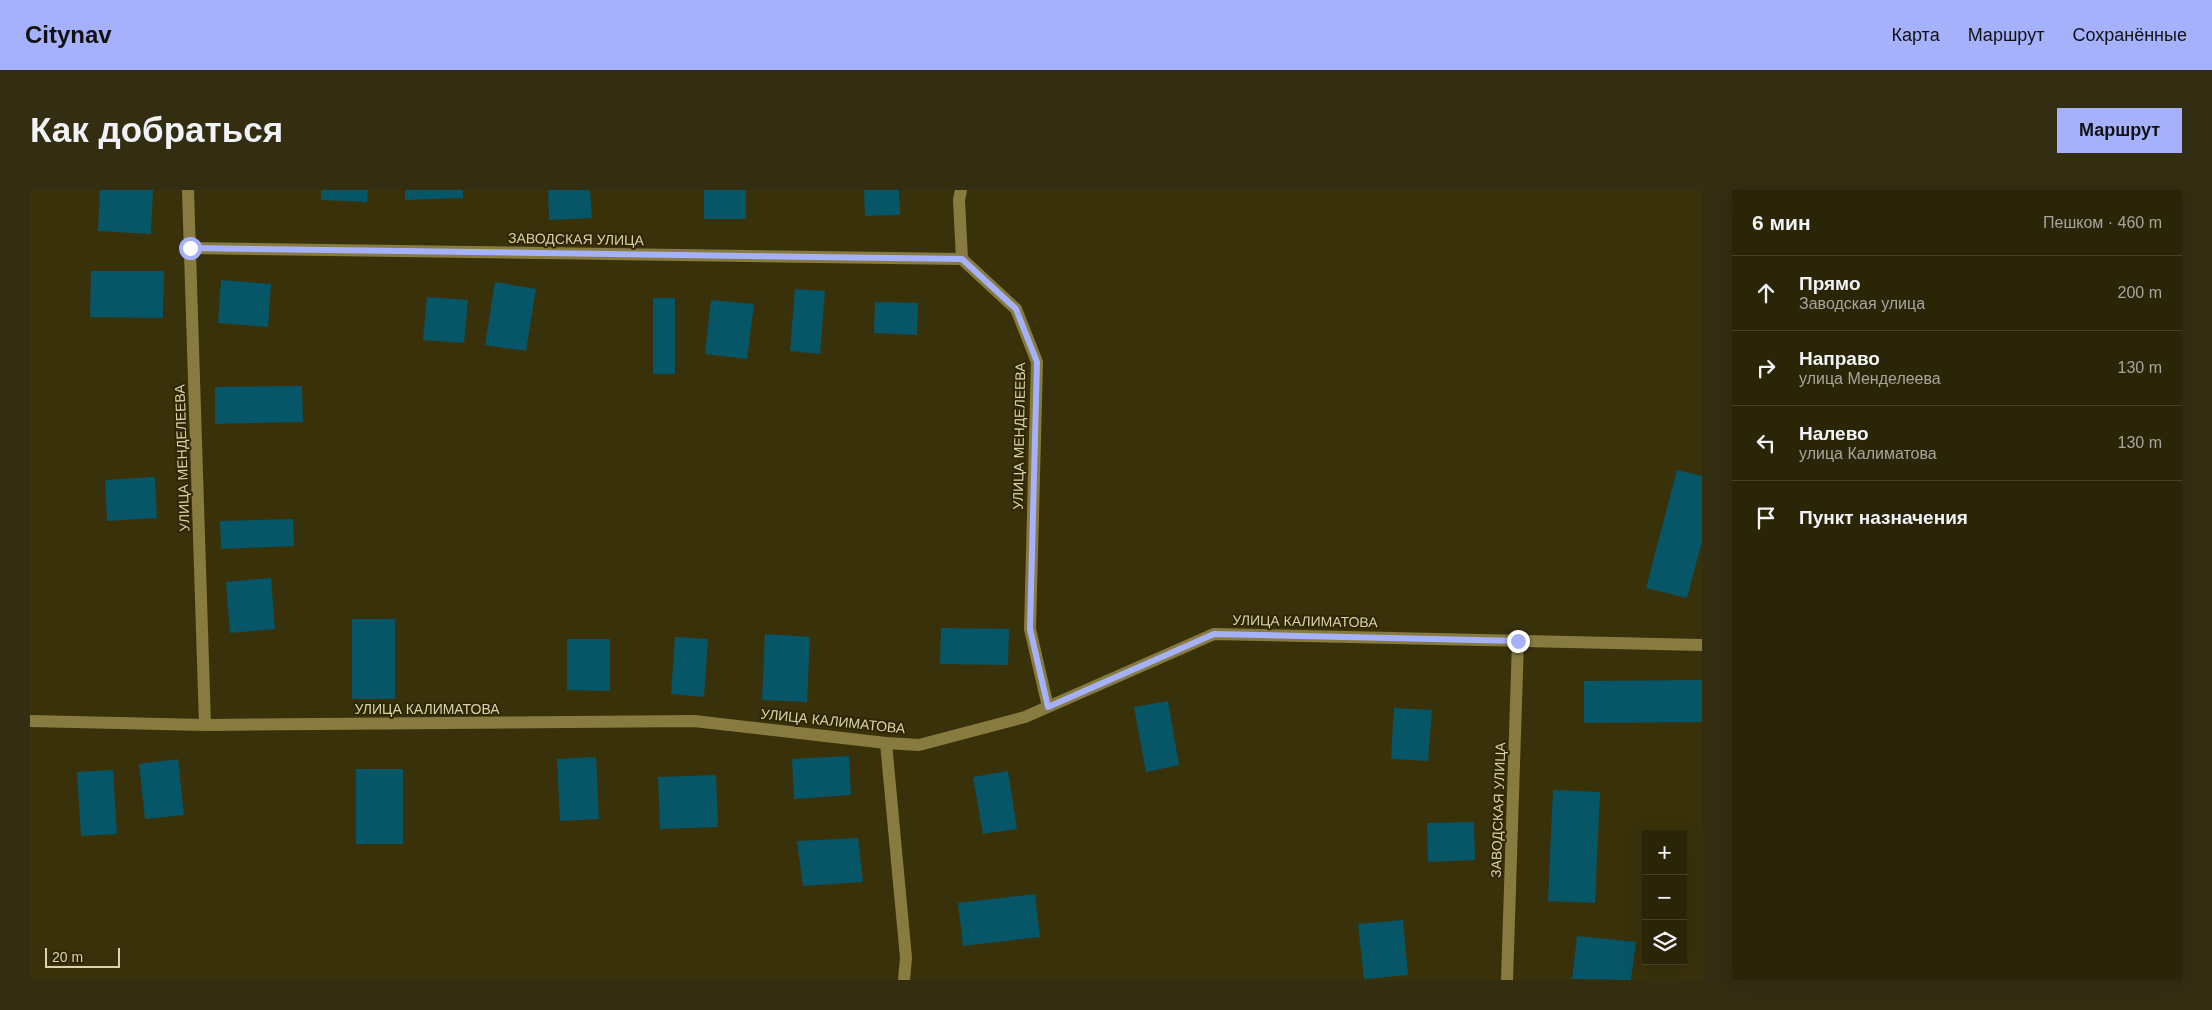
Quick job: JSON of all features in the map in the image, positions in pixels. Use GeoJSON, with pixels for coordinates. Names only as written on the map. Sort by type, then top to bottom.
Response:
{"type":"FeatureCollection","features":[{"type":"Feature","properties":{"kind":"street","name":"УЛИЦА МЕНДЕЛЕЕВА"},"geometry":{"type":"LineString","coordinates":[[188,190],[205,726]]}},
{"type":"Feature","properties":{"kind":"street"},"geometry":{"type":"LineString","coordinates":[[961,190],[959,200],[962,259]]}},
{"type":"Feature","properties":{"kind":"street","name":"ЗАВОДСКАЯ УЛИЦА"},"geometry":{"type":"LineString","coordinates":[[190,248],[962,259]]}},
{"type":"Feature","properties":{"kind":"street","name":"УЛИЦА МЕНДЕЛЕЕВА"},"geometry":{"type":"LineString","coordinates":[[962,259],[1016,309],[1037,362],[1030,629],[1048,707]]}},
{"type":"Feature","properties":{"kind":"street","name":"УЛИЦА КАЛИМАТОВА"},"geometry":{"type":"LineString","coordinates":[[30,721],[205,726],[694,721],[886,744],[919,745],[1025,718],[1214,634],[1702,645]]}},
{"type":"Feature","properties":{"kind":"street","name":"ЗАВОДСКАЯ УЛИЦА"},"geometry":{"type":"LineString","coordinates":[[1507,980],[1518,641]]}},
{"type":"Feature","properties":{"kind":"street"},"geometry":{"type":"LineString","coordinates":[[886,744],[906,958],[904,980]]}},
{"type":"Feature","properties":{"kind":"building"},"geometry":{"type":"Polygon","coordinates":[[[100,190],[153,190],[151,234],[98,231],[100,190]]]}},
{"type":"Feature","properties":{"kind":"building"},"geometry":{"type":"Polygon","coordinates":[[[321,190],[368,190],[367,202],[321,200],[321,190]]]}},
{"type":"Feature","properties":{"kind":"building"},"geometry":{"type":"Polygon","coordinates":[[[405,190],[463,190],[463,198],[405,200],[405,190]]]}},
{"type":"Feature","properties":{"kind":"building"},"geometry":{"type":"Polygon","coordinates":[[[548,190],[590,190],[592,218],[549,220],[548,190]]]}},
{"type":"Feature","properties":{"kind":"building"},"geometry":{"type":"Polygon","coordinates":[[[704,190],[746,190],[746,219],[704,219],[704,190]]]}},
{"type":"Feature","properties":{"kind":"building"},"geometry":{"type":"Polygon","coordinates":[[[864,190],[899,190],[900,215],[865,216],[864,190]]]}},
{"type":"Feature","properties":{"kind":"building"},"geometry":{"type":"Polygon","coordinates":[[[91,271],[164,271],[163,318],[90,317],[91,271]]]}},
{"type":"Feature","properties":{"kind":"building"},"geometry":{"type":"Polygon","coordinates":[[[221,280],[271,284],[268,327],[218,323],[221,280]]]}},
{"type":"Feature","properties":{"kind":"building"},"geometry":{"type":"Polygon","coordinates":[[[495,282],[536,289],[526,351],[485,345],[495,282]]]}},
{"type":"Feature","properties":{"kind":"building"},"geometry":{"type":"Polygon","coordinates":[[[795,289],[825,291],[820,354],[790,351],[795,289]]]}},
{"type":"Feature","properties":{"kind":"building"},"geometry":{"type":"Polygon","coordinates":[[[427,297],[468,300],[464,343],[423,340],[427,297]]]}},
{"type":"Feature","properties":{"kind":"building"},"geometry":{"type":"Polygon","coordinates":[[[653,298],[675,298],[675,374],[653,374],[653,298]]]}},
{"type":"Feature","properties":{"kind":"building"},"geometry":{"type":"Polygon","coordinates":[[[711,300],[754,304],[747,359],[705,354],[711,300]]]}},
{"type":"Feature","properties":{"kind":"building"},"geometry":{"type":"Polygon","coordinates":[[[875,302],[918,303],[917,335],[874,333],[875,302]]]}},
{"type":"Feature","properties":{"kind":"building"},"geometry":{"type":"Polygon","coordinates":[[[302,386],[303,422],[215,424],[215,387],[302,386]]]}},
{"type":"Feature","properties":{"kind":"building"},"geometry":{"type":"Polygon","coordinates":[[[1677,470],[1702,476],[1702,541],[1687,598],[1646,588],[1677,470]]]}},
{"type":"Feature","properties":{"kind":"building"},"geometry":{"type":"Polygon","coordinates":[[[155,477],[157,518],[107,521],[105,480],[155,477]]]}},
{"type":"Feature","properties":{"kind":"building"},"geometry":{"type":"Polygon","coordinates":[[[293,519],[294,546],[221,549],[220,521],[293,519]]]}},
{"type":"Feature","properties":{"kind":"building"},"geometry":{"type":"Polygon","coordinates":[[[271,578],[275,629],[230,633],[226,582],[271,578]]]}},
{"type":"Feature","properties":{"kind":"building"},"geometry":{"type":"Polygon","coordinates":[[[352,619],[395,619],[395,699],[352,699],[352,619]]]}},
{"type":"Feature","properties":{"kind":"building"},"geometry":{"type":"Polygon","coordinates":[[[941,628],[1009,629],[1008,665],[940,664],[941,628]]]}},
{"type":"Feature","properties":{"kind":"building"},"geometry":{"type":"Polygon","coordinates":[[[765,634],[810,637],[807,702],[762,700],[765,634]]]}},
{"type":"Feature","properties":{"kind":"building"},"geometry":{"type":"Polygon","coordinates":[[[675,637],[708,639],[704,697],[671,694],[675,637]]]}},
{"type":"Feature","properties":{"kind":"building"},"geometry":{"type":"Polygon","coordinates":[[[567,639],[610,639],[610,691],[567,690],[567,639]]]}},
{"type":"Feature","properties":{"kind":"building"},"geometry":{"type":"Polygon","coordinates":[[[1702,680],[1702,722],[1584,723],[1584,681],[1702,680]]]}},
{"type":"Feature","properties":{"kind":"building"},"geometry":{"type":"Polygon","coordinates":[[[1168,701],[1179,765],[1146,772],[1134,707],[1168,701]]]}},
{"type":"Feature","properties":{"kind":"building"},"geometry":{"type":"Polygon","coordinates":[[[1394,708],[1432,710],[1428,761],[1391,759],[1394,708]]]}},
{"type":"Feature","properties":{"kind":"building"},"geometry":{"type":"Polygon","coordinates":[[[849,756],[851,795],[794,799],[792,759],[849,756]]]}},
{"type":"Feature","properties":{"kind":"building"},"geometry":{"type":"Polygon","coordinates":[[[596,757],[599,819],[560,821],[557,759],[596,757]]]}},
{"type":"Feature","properties":{"kind":"building"},"geometry":{"type":"Polygon","coordinates":[[[178,759],[184,815],[145,819],[139,764],[178,759]]]}},
{"type":"Feature","properties":{"kind":"building"},"geometry":{"type":"Polygon","coordinates":[[[356,769],[403,769],[403,844],[356,844],[356,769]]]}},
{"type":"Feature","properties":{"kind":"building"},"geometry":{"type":"Polygon","coordinates":[[[113,770],[117,834],[81,836],[77,772],[113,770]]]}},
{"type":"Feature","properties":{"kind":"building"},"geometry":{"type":"Polygon","coordinates":[[[1008,771],[1017,829],[983,834],[973,777],[1008,771]]]}},
{"type":"Feature","properties":{"kind":"building"},"geometry":{"type":"Polygon","coordinates":[[[716,775],[718,827],[660,829],[658,777],[716,775]]]}},
{"type":"Feature","properties":{"kind":"building"},"geometry":{"type":"Polygon","coordinates":[[[1553,790],[1600,792],[1595,903],[1548,901],[1553,790]]]}},
{"type":"Feature","properties":{"kind":"building"},"geometry":{"type":"Polygon","coordinates":[[[1474,822],[1475,860],[1428,862],[1427,823],[1474,822]]]}},
{"type":"Feature","properties":{"kind":"building"},"geometry":{"type":"Polygon","coordinates":[[[858,838],[863,882],[803,886],[797,841],[858,838]]]}},
{"type":"Feature","properties":{"kind":"building"},"geometry":{"type":"Polygon","coordinates":[[[1035,894],[1040,937],[963,946],[958,903],[1035,894]]]}},
{"type":"Feature","properties":{"kind":"building"},"geometry":{"type":"Polygon","coordinates":[[[1403,920],[1408,975],[1364,979],[1358,924],[1403,920]]]}},
{"type":"Feature","properties":{"kind":"building"},"geometry":{"type":"Polygon","coordinates":[[[1577,936],[1636,942],[1631,980],[1572,979],[1577,936]]]}},
{"type":"Feature","properties":{"kind":"route"},"geometry":{"type":"LineString","coordinates":[[190,248],[962,259],[1016,309],[1037,362],[1030,629],[1048,707],[1214,634],[1518,641]]}}]}
